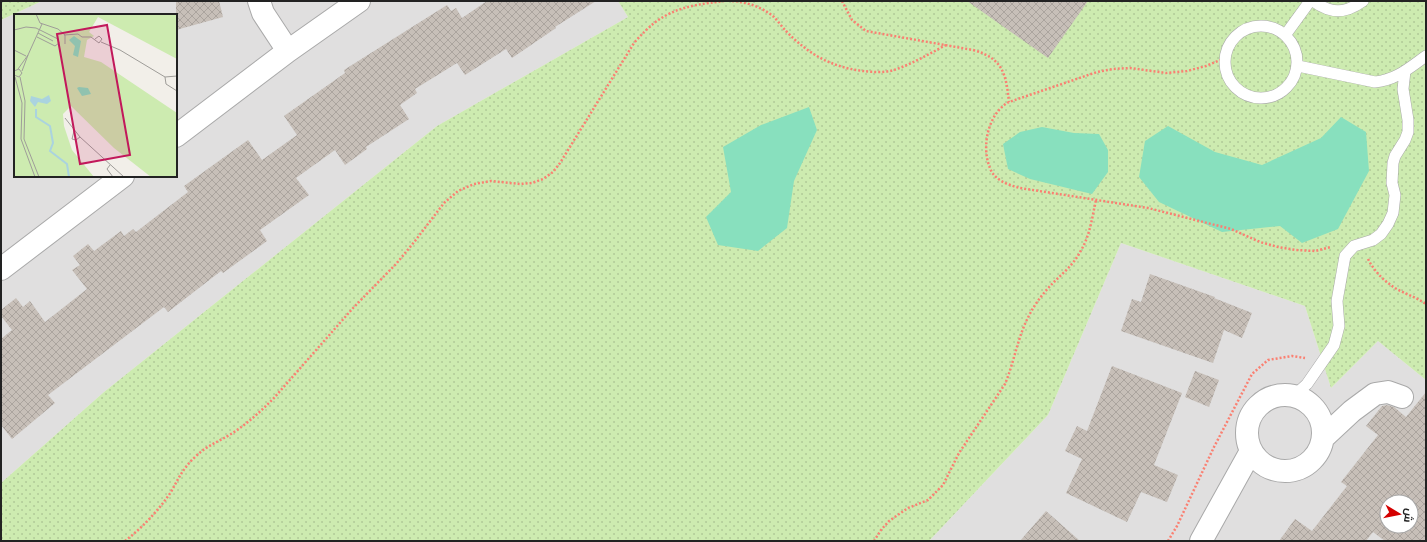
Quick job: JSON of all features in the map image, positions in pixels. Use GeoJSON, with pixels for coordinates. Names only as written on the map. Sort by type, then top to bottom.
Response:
{"type":"FeatureCollection","features":[{"type":"Feature","properties":{"kind":"street"},"geometry":{"type":"LineString","coordinates":[[259,1],[263,13],[288,51]]}},
{"type":"Feature","properties":{"kind":"street"},"geometry":{"type":"LineString","coordinates":[[177,135],[288,51],[359,1]]}},
{"type":"Feature","properties":{"kind":"street"},"geometry":{"type":"LineString","coordinates":[[1,269],[122,177]]}},
{"type":"Feature","properties":{"kind":"street"},"geometry":{"type":"LineString","coordinates":[[1323,438],[1321,420],[1315,409],[1306,400],[1294,395],[1282,394],[1270,397],[1259,404],[1251,414],[1247,426],[1247,439],[1251,451],[1259,461],[1270,468],[1282,471],[1294,470],[1306,465],[1315,456],[1323,438],[1352,410],[1375,394],[1388,392],[1402,397]]}},
{"type":"Feature","properties":{"kind":"street"},"geometry":{"type":"LineString","coordinates":[[1201,541],[1251,451]]}},
{"type":"Feature","properties":{"kind":"lane"},"geometry":{"type":"LineString","coordinates":[[1286,34],[1311,1],[1320,7],[1343,11],[1355,7],[1363,1]]}},
{"type":"Feature","properties":{"kind":"lane"},"geometry":{"type":"LineString","coordinates":[[1254,25],[1271,26],[1286,34],[1293,43],[1297,54],[1298,66],[1295,77],[1288,86],[1279,94],[1268,98],[1257,98],[1246,95],[1236,88],[1229,80],[1225,69],[1225,58],[1228,46],[1234,36],[1254,25]]}},
{"type":"Feature","properties":{"kind":"lane"},"geometry":{"type":"LineString","coordinates":[[1298,66],[1375,82],[1386,81],[1396,77],[1426,56]]}},
{"type":"Feature","properties":{"kind":"lane"},"geometry":{"type":"LineString","coordinates":[[1294,395],[1307,384],[1321,365],[1334,345],[1338,335],[1339,322],[1337,301],[1345,256],[1354,246],[1373,240],[1381,234],[1393,213],[1395,195],[1392,184],[1393,164],[1395,156],[1408,132],[1408,120],[1403,88],[1405,71]]}},
{"type":"Feature","properties":{"kind":"path"},"geometry":{"type":"LineString","coordinates":[[125,541],[143,526],[158,509],[185,467],[194,457],[205,448],[245,425],[268,404],[354,307],[396,264],[416,241],[444,202],[458,191],[474,184],[491,181],[520,184],[532,183],[543,179],[553,172],[634,43],[645,30],[659,19],[691,5],[724,1]]}},
{"type":"Feature","properties":{"kind":"path"},"geometry":{"type":"LineString","coordinates":[[732,1],[743,1],[760,7],[774,17],[803,48],[824,61],[847,69],[871,72],[892,71],[946,45]]}},
{"type":"Feature","properties":{"kind":"path"},"geometry":{"type":"LineString","coordinates":[[842,1],[852,20],[866,31],[982,52],[990,56],[1003,71],[1006,80],[1009,102]]}},
{"type":"Feature","properties":{"kind":"path"},"geometry":{"type":"LineString","coordinates":[[1225,58],[1206,66],[1187,71],[1166,73],[1130,68],[1097,72],[1002,105],[993,116],[987,139],[987,154],[990,169],[998,179],[1008,185],[1148,208],[1231,229],[1260,242],[1278,247],[1315,251],[1347,245],[1354,246],[1366,255],[1376,272],[1385,281],[1396,289],[1419,299],[1426,304]]}},
{"type":"Feature","properties":{"kind":"path"},"geometry":{"type":"LineString","coordinates":[[874,541],[889,521],[908,508],[928,500],[943,485],[960,453],[1005,384],[1011,371],[1023,327],[1032,311],[1042,296],[1080,254],[1088,236],[1096,200]]}},
{"type":"Feature","properties":{"kind":"path"},"geometry":{"type":"LineString","coordinates":[[1168,541],[1177,526],[1214,447],[1252,374],[1268,360],[1292,356],[1311,358],[1321,365]]}},
{"type":"Feature","properties":{"kind":"shaded area"},"geometry":{"type":"Polygon","coordinates":[[[42,1],[618,1],[628,17],[437,126],[104,392],[1,483],[1,20],[42,1]]]}},
{"type":"Feature","properties":{"kind":"shaded area"},"geometry":{"type":"Polygon","coordinates":[[[1121,243],[1305,306],[1331,388],[1378,341],[1426,380],[1426,541],[929,541],[1048,415],[1121,243]]]}},
{"type":"Feature","properties":{"kind":"green space"},"geometry":{"type":"Polygon","coordinates":[[[1,1],[42,1],[1,20],[1,1]]]}},
{"type":"Feature","properties":{"kind":"green space"},"geometry":{"type":"Polygon","coordinates":[[[618,1],[1426,1],[1426,380],[1378,341],[1331,388],[1305,306],[1121,243],[1048,415],[929,541],[1,541],[1,483],[104,392],[437,126],[628,17],[618,1]]]}},
{"type":"Feature","properties":{"kind":"green space"},"geometry":{"type":"Polygon","coordinates":[[[809,107],[817,130],[794,181],[787,228],[758,251],[718,245],[706,217],[731,192],[723,147],[761,125],[809,107]]]}},
{"type":"Feature","properties":{"kind":"green space"},"geometry":{"type":"Polygon","coordinates":[[[1341,117],[1366,132],[1369,171],[1338,229],[1302,243],[1280,226],[1222,232],[1159,202],[1139,177],[1145,141],[1168,126],[1215,152],[1262,165],[1321,138],[1341,117]]]}},
{"type":"Feature","properties":{"kind":"green space"},"geometry":{"type":"Polygon","coordinates":[[[1042,127],[1074,133],[1099,134],[1108,150],[1108,172],[1092,194],[1030,179],[1008,169],[1003,144],[1020,132],[1042,127]]]}},
{"type":"Feature","properties":{"kind":"building"},"geometry":{"type":"Polygon","coordinates":[[[176,1],[219,1],[223,17],[177,30],[176,1]]]}},
{"type":"Feature","properties":{"kind":"building"},"geometry":{"type":"Polygon","coordinates":[[[487,1],[596,1],[555,27],[556,28],[512,58],[506,49],[465,75],[457,63],[415,89],[417,93],[400,105],[409,119],[366,147],[367,149],[345,165],[335,150],[296,178],[309,195],[260,230],[267,241],[223,273],[221,271],[168,312],[164,307],[48,395],[55,403],[12,439],[1,425],[1,339],[12,330],[1,316],[1,310],[16,298],[23,307],[30,301],[45,322],[87,289],[72,270],[80,265],[73,256],[88,244],[94,251],[121,231],[124,236],[133,229],[136,232],[188,192],[184,186],[248,140],[262,160],[297,135],[284,116],[345,73],[344,70],[447,5],[451,11],[456,8],[462,18],[487,1]]]}},
{"type":"Feature","properties":{"kind":"building"},"geometry":{"type":"Polygon","coordinates":[[[967,1],[1088,1],[1048,58],[967,1]]]}},
{"type":"Feature","properties":{"kind":"building"},"geometry":{"type":"Polygon","coordinates":[[[1150,274],[1215,297],[1214,298],[1252,313],[1242,338],[1224,330],[1213,363],[1121,331],[1132,299],[1141,302],[1150,274]]]}},
{"type":"Feature","properties":{"kind":"building"},"geometry":{"type":"Polygon","coordinates":[[[1112,366],[1182,393],[1154,465],[1178,475],[1167,502],[1141,492],[1127,522],[1066,493],[1082,459],[1065,451],[1077,426],[1087,431],[1112,366]]]}},
{"type":"Feature","properties":{"kind":"building"},"geometry":{"type":"Polygon","coordinates":[[[1195,371],[1219,380],[1209,407],[1185,397],[1195,371]]]}},
{"type":"Feature","properties":{"kind":"building"},"geometry":{"type":"Polygon","coordinates":[[[1426,392],[1426,541],[1385,541],[1373,532],[1366,541],[1279,541],[1295,519],[1312,531],[1347,486],[1341,482],[1378,435],[1366,426],[1382,406],[1387,405],[1394,407],[1406,417],[1426,392]]]}},
{"type":"Feature","properties":{"kind":"building"},"geometry":{"type":"Polygon","coordinates":[[[1046,511],[1080,541],[1020,541],[1046,511]]]}}]}
